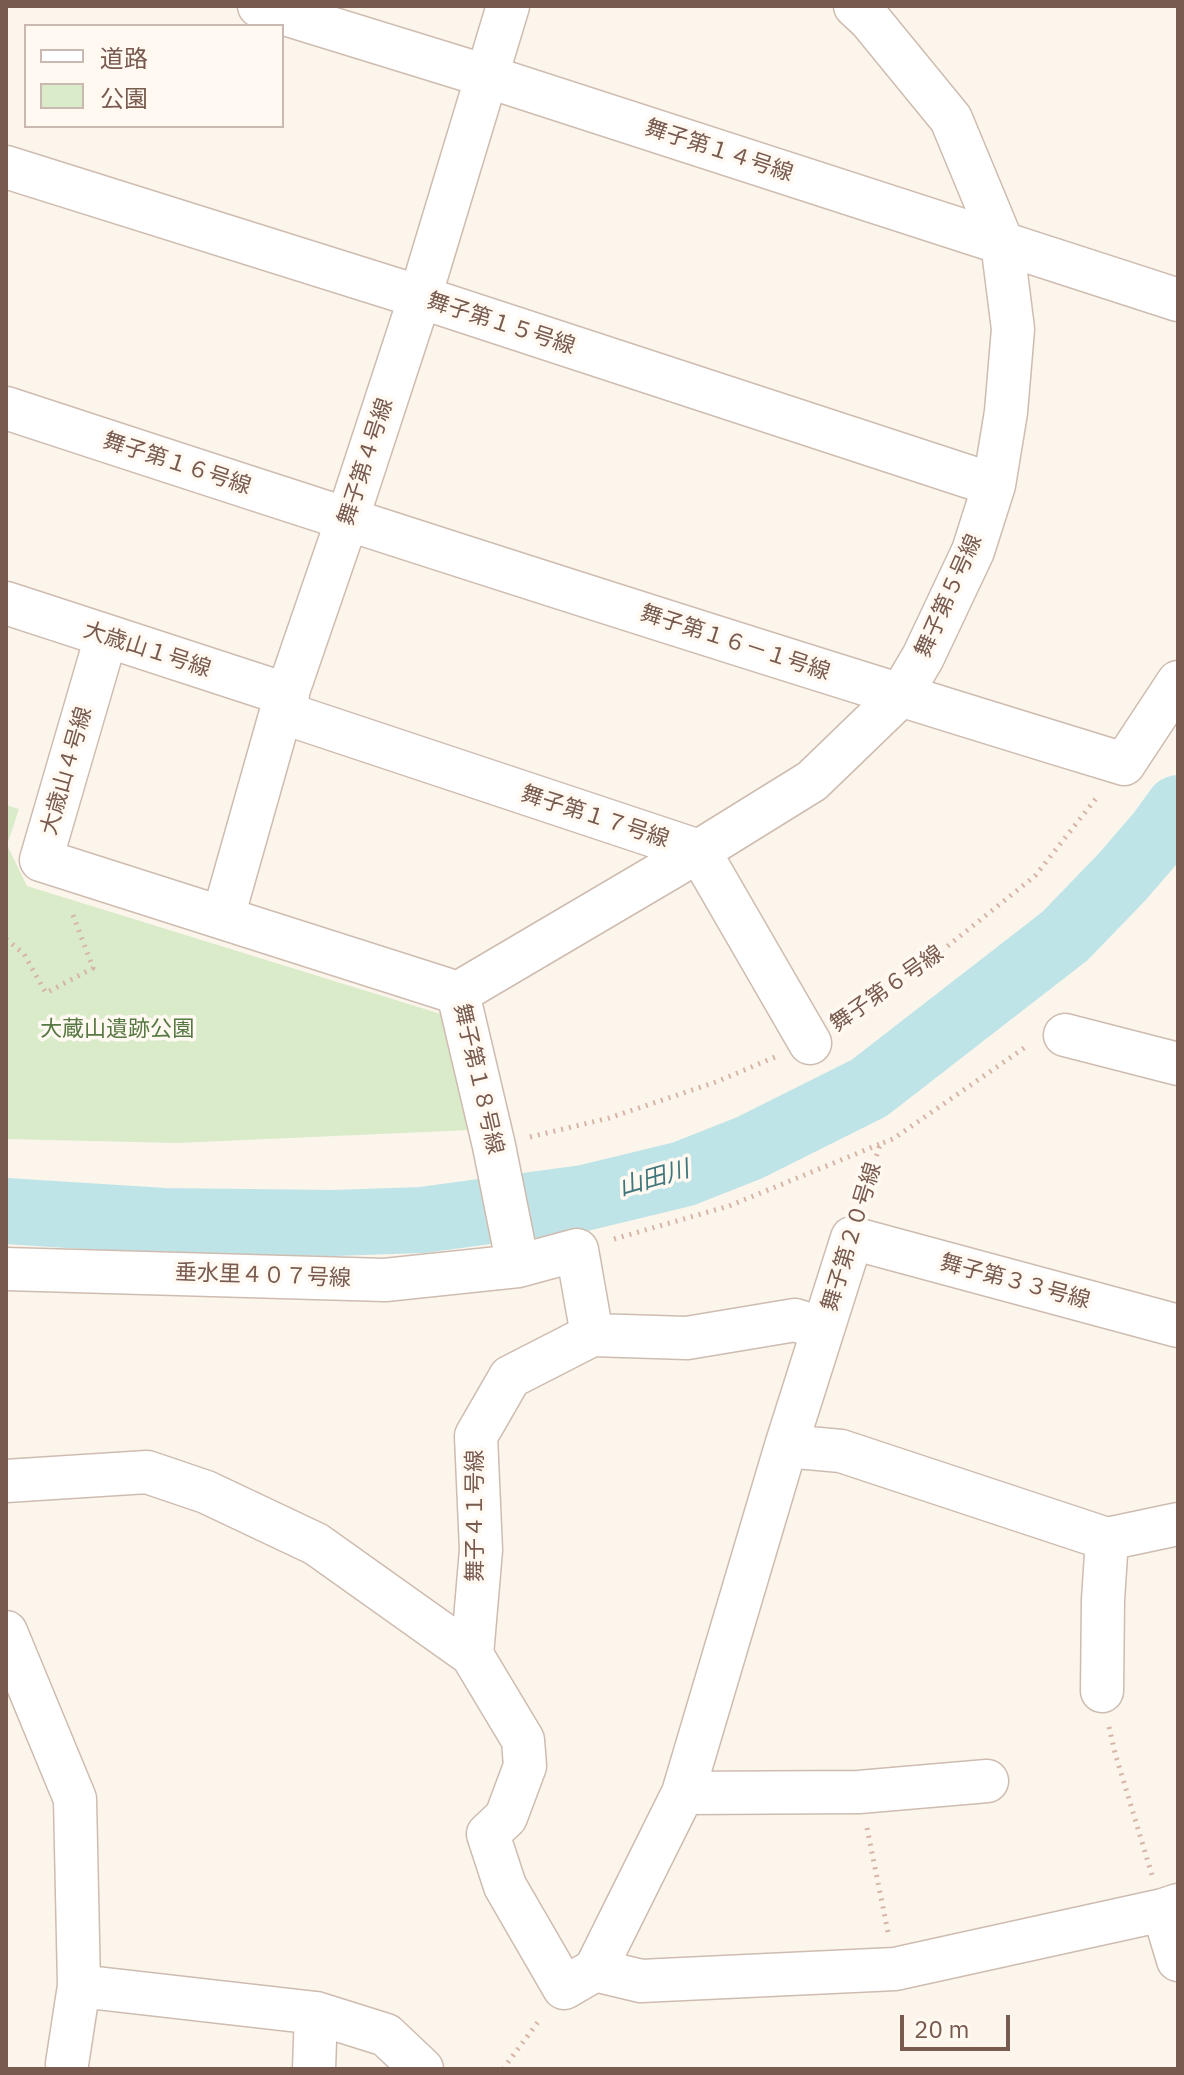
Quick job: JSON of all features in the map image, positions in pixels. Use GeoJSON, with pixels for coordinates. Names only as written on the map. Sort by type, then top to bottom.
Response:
{"type":"FeatureCollection","features":[{"type":"Feature","properties":{"kind":"street","name":"舞子第１４号線"},"geometry":{"type":"LineString","coordinates":[[259,6],[486,76],[1178,300]]}},
{"type":"Feature","properties":{"kind":"street","name":"舞子第４号線"},"geometry":{"type":"LineString","coordinates":[[223,917],[284,704],[420,297],[508,6]]}},
{"type":"Feature","properties":{"kind":"street","name":"舞子第５号線"},"geometry":{"type":"LineString","coordinates":[[458,993],[812,781],[900,696],[923,657],[973,551],[994,485],[1006,412],[1013,329],[1002,242],[951,119],[855,6]]}},
{"type":"Feature","properties":{"kind":"street","name":"舞子第１５号線"},"geometry":{"type":"LineString","coordinates":[[6,167],[420,297],[994,485]]}},
{"type":"Feature","properties":{"kind":"street","name":"舞子第１６号線"},"geometry":{"type":"LineString","coordinates":[[6,408],[347,520]]}},
{"type":"Feature","properties":{"kind":"street","name":"舞子第１６－１号線"},"geometry":{"type":"LineString","coordinates":[[347,520],[1124,764]]}},
{"type":"Feature","properties":{"kind":"street","name":"大歳山１号線"},"geometry":{"type":"LineString","coordinates":[[6,603],[284,704]]}},
{"type":"Feature","properties":{"kind":"street","name":"大歳山４号線"},"geometry":{"type":"LineString","coordinates":[[106,637],[41,860],[223,917]]}},
{"type":"Feature","properties":{"kind":"street"},"geometry":{"type":"LineString","coordinates":[[1124,764],[1178,682]]}},
{"type":"Feature","properties":{"kind":"street","name":"舞子第１７号線"},"geometry":{"type":"LineString","coordinates":[[284,704],[699,851],[810,1043]]}},
{"type":"Feature","properties":{"kind":"street","name":"舞子第１８号線"},"geometry":{"type":"LineString","coordinates":[[223,917],[458,993],[518,1266]]}},
{"type":"Feature","properties":{"kind":"street"},"geometry":{"type":"LineString","coordinates":[[1065,1035],[1178,1064]]}},
{"type":"Feature","properties":{"kind":"street","name":"舞子第３３号線"},"geometry":{"type":"LineString","coordinates":[[852,1238],[1178,1326]]}},
{"type":"Feature","properties":{"kind":"street","name":"舞子第２０号線"},"geometry":{"type":"LineString","coordinates":[[579,1979],[683,1793],[786,1446],[852,1238]]}},
{"type":"Feature","properties":{"kind":"street"},"geometry":{"type":"LineString","coordinates":[[577,1250],[592,1335]]}},
{"type":"Feature","properties":{"kind":"street","name":"垂水里４０７号線"},"geometry":{"type":"LineString","coordinates":[[6,1269],[385,1280],[518,1266],[577,1250]]}},
{"type":"Feature","properties":{"kind":"street","name":"舞子４１号線"},"geometry":{"type":"LineString","coordinates":[[472,1655],[481,1550],[476,1436],[510,1377],[592,1335],[687,1338],[795,1320],[823,1329]]}},
{"type":"Feature","properties":{"kind":"street"},"geometry":{"type":"LineString","coordinates":[[786,1446],[841,1451],[1107,1539],[1178,1524]]}},
{"type":"Feature","properties":{"kind":"street"},"geometry":{"type":"LineString","coordinates":[[6,1481],[147,1472],[206,1492],[316,1544],[472,1655],[523,1740],[525,1766],[506,1817],[488,1834],[505,1886],[579,1979],[641,1981],[895,1969],[1170,1907],[1178,1960]]}},
{"type":"Feature","properties":{"kind":"street"},"geometry":{"type":"LineString","coordinates":[[1102,1691],[1107,1539]]}},
{"type":"Feature","properties":{"kind":"street"},"geometry":{"type":"LineString","coordinates":[[6,1632],[75,1799],[79,1986],[67,2064]]}},
{"type":"Feature","properties":{"kind":"street"},"geometry":{"type":"LineString","coordinates":[[683,1793],[859,1792],[987,1781]]}},
{"type":"Feature","properties":{"kind":"street"},"geometry":{"type":"LineString","coordinates":[[79,1986],[316,2013],[386,2035],[422,2069]]}},
{"type":"Feature","properties":{"kind":"street"},"geometry":{"type":"LineString","coordinates":[[314,2069],[316,2013]]}},
{"type":"Feature","properties":{"kind":"path","name":"舞子第６号線"},"geometry":{"type":"LineString","coordinates":[[494,1146],[609,1118],[716,1082],[810,1043],[934,957],[1035,876],[1124,764]]}},
{"type":"Feature","properties":{"kind":"path"},"geometry":{"type":"LineString","coordinates":[[6,939],[24,954],[46,993],[93,968],[54,864]]}},
{"type":"Feature","properties":{"kind":"path","name":"舞子第２０号線"},"geometry":{"type":"LineString","coordinates":[[852,1238],[880,1144],[893,1139],[1043,1035],[1065,1035]]}},
{"type":"Feature","properties":{"kind":"path"},"geometry":{"type":"LineString","coordinates":[[577,1250],[729,1206],[880,1144]]}},
{"type":"Feature","properties":{"kind":"path"},"geometry":{"type":"LineString","coordinates":[[1102,1691],[1115,1753],[1170,1907]]}},
{"type":"Feature","properties":{"kind":"path"},"geometry":{"type":"LineString","coordinates":[[859,1792],[895,1969]]}},
{"type":"Feature","properties":{"kind":"path"},"geometry":{"type":"LineString","coordinates":[[503,2069],[579,1979]]}},
{"type":"Feature","properties":{"kind":"green space","name":"大蔵山遺跡公園"},"geometry":{"type":"Polygon","coordinates":[[[6,805],[19,809],[7,845],[27,886],[444,1015],[470,1130],[177,1143],[6,1139],[6,805]]]}},
{"type":"Feature","properties":{"kind":"waterway","name":"山田川"},"geometry":{"type":"LineString","coordinates":[[6,1211],[164,1221],[333,1223],[422,1220],[584,1198],[683,1174],[749,1148],[869,1088],[1065,936],[1122,877],[1178,808]]}}]}
